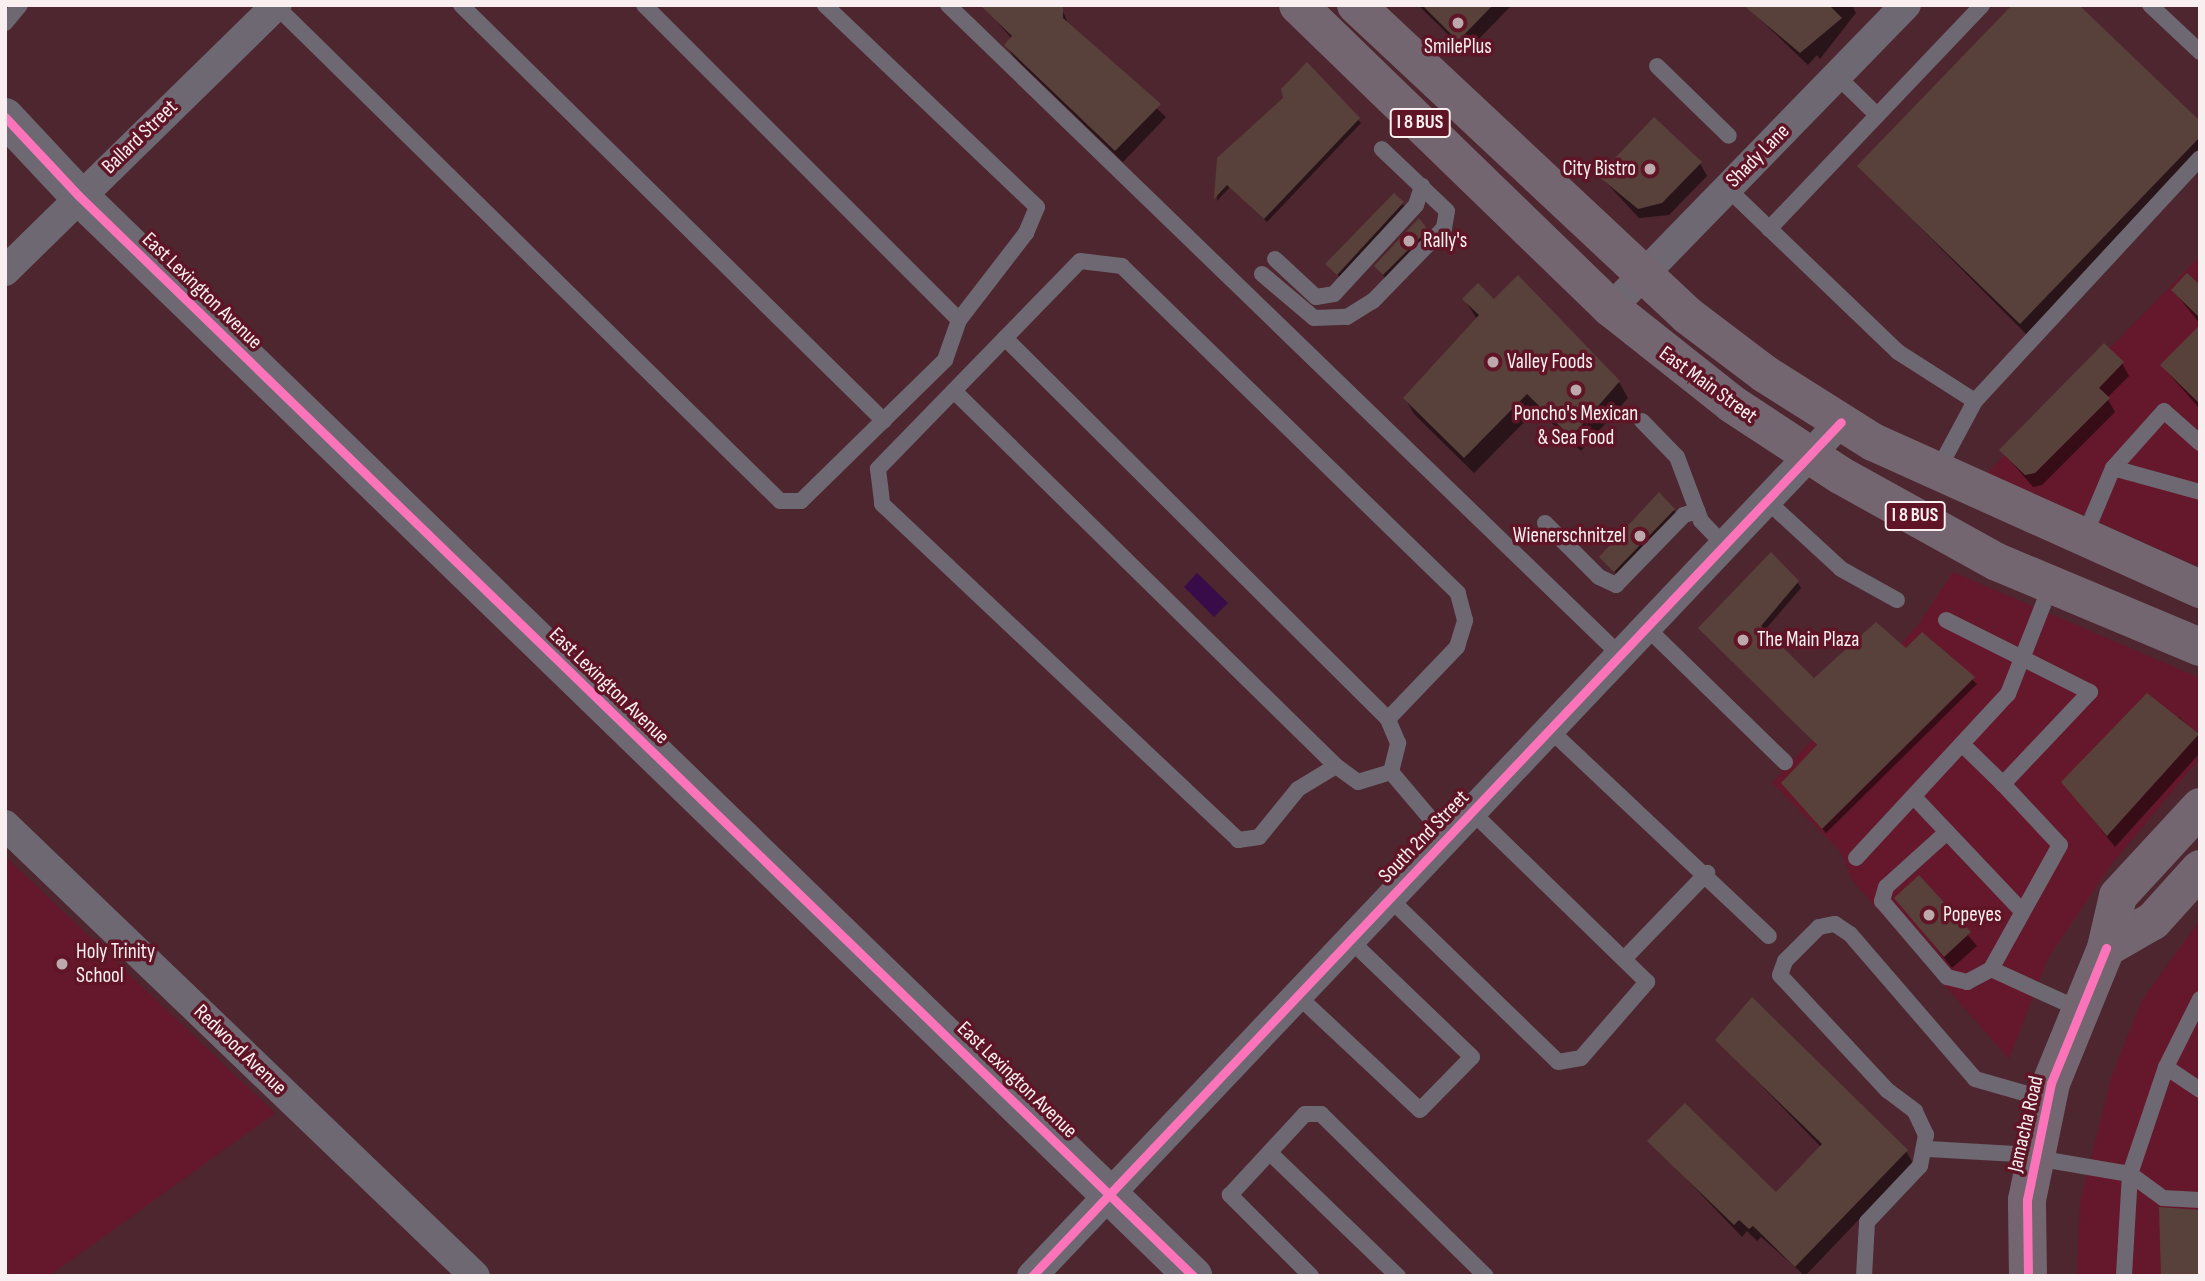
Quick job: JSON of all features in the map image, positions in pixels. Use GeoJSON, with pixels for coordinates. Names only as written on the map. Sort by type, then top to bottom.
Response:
{"type":"FeatureCollection","features":[{"type":"Feature","properties":{"kind":"main road","name":"East Main Street"},"geometry":{"type":"LineString","coordinates":[[1298,5],[1611,308],[1660,352],[1808,455],[1997,562],[2200,647]]}},
{"type":"Feature","properties":{"kind":"main road","name":"East Main Street"},"geometry":{"type":"LineString","coordinates":[[1356,5],[1644,274],[1754,365],[1841,422],[1937,472],[2200,589]]}},
{"type":"Feature","properties":{"kind":"main road"},"geometry":{"type":"LineString","coordinates":[[1413,116],[1439,84]]}},
{"type":"Feature","properties":{"kind":"main road","name":"Jamacha Road"},"geometry":{"type":"LineString","coordinates":[[2028,1276],[2027,1200],[2048,1100],[2106,948],[2118,896],[2200,807]]}},
{"type":"Feature","properties":{"kind":"main road"},"geometry":{"type":"LineString","coordinates":[[2106,948],[2153,922],[2200,869]]}},
{"type":"Feature","properties":{"kind":"street","name":"Ballard Street"},"geometry":{"type":"LineString","coordinates":[[5,271],[277,5]]}},
{"type":"Feature","properties":{"kind":"street","name":"Shady Lane"},"geometry":{"type":"LineString","coordinates":[[1611,308],[1906,5]]}},
{"type":"Feature","properties":{"kind":"street","name":"East Lexington Avenue"},"geometry":{"type":"LineString","coordinates":[[5,117],[79,196],[1193,1276]]}},
{"type":"Feature","properties":{"kind":"street","name":"South 2nd Street"},"geometry":{"type":"LineString","coordinates":[[1032,1276],[1765,499],[1841,422]]}},
{"type":"Feature","properties":{"kind":"street","name":"Redwood Avenue"},"geometry":{"type":"LineString","coordinates":[[5,825],[475,1276]]}},
{"type":"Feature","properties":{"kind":"lane"},"geometry":{"type":"LineString","coordinates":[[5,23],[20,5]]}},
{"type":"Feature","properties":{"kind":"lane"},"geometry":{"type":"LineString","coordinates":[[277,5],[780,502],[800,501],[945,360],[959,320],[1026,233],[1037,207],[825,5]]}},
{"type":"Feature","properties":{"kind":"lane"},"geometry":{"type":"LineString","coordinates":[[461,5],[884,421]]}},
{"type":"Feature","properties":{"kind":"lane"},"geometry":{"type":"LineString","coordinates":[[644,5],[959,320]]}},
{"type":"Feature","properties":{"kind":"lane"},"geometry":{"type":"LineString","coordinates":[[948,5],[1620,655]]}},
{"type":"Feature","properties":{"kind":"lane"},"geometry":{"type":"LineString","coordinates":[[1769,229],[1982,5]]}},
{"type":"Feature","properties":{"kind":"lane"},"geometry":{"type":"LineString","coordinates":[[2150,5],[2200,52]]}},
{"type":"Feature","properties":{"kind":"lane"},"geometry":{"type":"LineString","coordinates":[[1657,66],[1729,136]]}},
{"type":"Feature","properties":{"kind":"lane"},"geometry":{"type":"LineString","coordinates":[[1838,76],[1877,115]]}},
{"type":"Feature","properties":{"kind":"lane"},"geometry":{"type":"LineString","coordinates":[[1262,274],[1314,318],[1333,320],[1361,310],[1444,228],[1447,211],[1382,149]]}},
{"type":"Feature","properties":{"kind":"lane"},"geometry":{"type":"LineString","coordinates":[[1937,472],[1975,401],[2200,158]]}},
{"type":"Feature","properties":{"kind":"lane"},"geometry":{"type":"LineString","coordinates":[[1275,259],[1316,297],[1334,294],[1416,205],[1422,186]]}},
{"type":"Feature","properties":{"kind":"lane"},"geometry":{"type":"LineString","coordinates":[[1727,188],[1898,352],[1975,401]]}},
{"type":"Feature","properties":{"kind":"lane"},"geometry":{"type":"LineString","coordinates":[[1336,766],[1298,789],[1259,837],[1238,840],[883,504],[878,469],[1080,261],[1122,267],[1448,583],[1465,620],[1457,647],[1388,719]]}},
{"type":"Feature","properties":{"kind":"lane"},"geometry":{"type":"LineString","coordinates":[[1005,338],[1388,719],[1398,743],[1391,772]]}},
{"type":"Feature","properties":{"kind":"lane"},"geometry":{"type":"LineString","coordinates":[[954,391],[1336,766],[1358,782],[1391,772]]}},
{"type":"Feature","properties":{"kind":"lane"},"geometry":{"type":"LineString","coordinates":[[2083,539],[2113,468],[2164,411],[2200,443]]}},
{"type":"Feature","properties":{"kind":"lane"},"geometry":{"type":"LineString","coordinates":[[1642,421],[1677,457],[1697,511],[1723,544]]}},
{"type":"Feature","properties":{"kind":"lane"},"geometry":{"type":"LineString","coordinates":[[2113,468],[2200,492]]}},
{"type":"Feature","properties":{"kind":"lane"},"geometry":{"type":"LineString","coordinates":[[1765,499],[1841,569],[1897,600]]}},
{"type":"Feature","properties":{"kind":"lane"},"geometry":{"type":"LineString","coordinates":[[1545,523],[1599,577],[1616,585],[1630,578],[1684,515],[1697,511]]}},
{"type":"Feature","properties":{"kind":"lane"},"geometry":{"type":"LineString","coordinates":[[1856,858],[2008,694],[2051,585]]}},
{"type":"Feature","properties":{"kind":"lane"},"geometry":{"type":"LineString","coordinates":[[1946,620],[2024,656],[2090,692],[2003,784]]}},
{"type":"Feature","properties":{"kind":"lane"},"geometry":{"type":"LineString","coordinates":[[1646,627],[1785,762]]}},
{"type":"Feature","properties":{"kind":"lane"},"geometry":{"type":"LineString","coordinates":[[1549,729],[1707,873],[1769,936]]}},
{"type":"Feature","properties":{"kind":"lane"},"geometry":{"type":"LineString","coordinates":[[1947,832],[1886,887],[1882,901],[1947,977],[1967,982],[1992,969],[2060,839],[1962,744]]}},
{"type":"Feature","properties":{"kind":"lane"},"geometry":{"type":"LineString","coordinates":[[1391,772],[1447,838]]}},
{"type":"Feature","properties":{"kind":"lane"},"geometry":{"type":"LineString","coordinates":[[1914,797],[2021,910]]}},
{"type":"Feature","properties":{"kind":"lane"},"geometry":{"type":"LineString","coordinates":[[1389,898],[1559,1062],[1581,1058],[1647,982],[1472,812]]}},
{"type":"Feature","properties":{"kind":"lane"},"geometry":{"type":"LineString","coordinates":[[1624,959],[1707,873]]}},
{"type":"Feature","properties":{"kind":"lane"},"geometry":{"type":"LineString","coordinates":[[1928,1149],[1915,1111],[1888,1091],[1780,975],[1786,961],[1819,927],[1835,924],[1850,934],[1975,1079],[2048,1100]]}},
{"type":"Feature","properties":{"kind":"lane"},"geometry":{"type":"LineString","coordinates":[[1297,995],[1420,1110],[1472,1056],[1350,940]]}},
{"type":"Feature","properties":{"kind":"lane"},"geometry":{"type":"LineString","coordinates":[[1992,969],[2081,1010]]}},
{"type":"Feature","properties":{"kind":"lane"},"geometry":{"type":"LineString","coordinates":[[2124,1276],[2130,1174],[2166,1067],[2200,999]]}},
{"type":"Feature","properties":{"kind":"lane"},"geometry":{"type":"LineString","coordinates":[[2166,1067],[2200,1090]]}},
{"type":"Feature","properties":{"kind":"lane"},"geometry":{"type":"LineString","coordinates":[[1311,1276],[1230,1195],[1305,1114],[1321,1114],[1486,1276]]}},
{"type":"Feature","properties":{"kind":"lane"},"geometry":{"type":"LineString","coordinates":[[1928,1149],[2036,1157],[2130,1174],[2163,1198],[2200,1200]]}},
{"type":"Feature","properties":{"kind":"lane"},"geometry":{"type":"LineString","coordinates":[[1864,1276],[1867,1222],[1928,1149]]}},
{"type":"Feature","properties":{"kind":"lane"},"geometry":{"type":"LineString","coordinates":[[1270,1153],[1398,1276]]}},
{"type":"Feature","properties":{"kind":"shaded area"},"geometry":{"type":"Polygon","coordinates":[[[2200,256],[2200,567],[1987,473],[2200,256]]]}},
{"type":"Feature","properties":{"kind":"shaded area"},"geometry":{"type":"Polygon","coordinates":[[[1953,572],[2200,678],[2200,758],[2111,865],[2048,958],[2009,1059],[1852,880],[1840,851],[1772,783],[1918,625],[1953,572]]]}},
{"type":"Feature","properties":{"kind":"shaded area"},"geometry":{"type":"Polygon","coordinates":[[[1197,573],[1228,603],[1214,617],[1184,587],[1197,573]]]}},
{"type":"Feature","properties":{"kind":"shaded area","name":"Holy Trinity School"},"geometry":{"type":"Polygon","coordinates":[[[5,856],[275,1113],[49,1276],[5,1276],[5,856]]]}},
{"type":"Feature","properties":{"kind":"shaded area"},"geometry":{"type":"Polygon","coordinates":[[[2200,920],[2200,1276],[2077,1276],[2080,1201],[2112,1075],[2142,1000],[2200,920]]]}},
{"type":"Feature","properties":{"kind":"building"},"geometry":{"type":"Polygon","coordinates":[[[980,5],[1063,5],[1063,18],[1161,104],[1115,151],[1004,45],[1012,36],[980,5]]]}},
{"type":"Feature","properties":{"kind":"building","name":"SmilePlus"},"geometry":{"type":"Polygon","coordinates":[[[1422,5],[1493,5],[1458,41],[1422,5]]]}},
{"type":"Feature","properties":{"kind":"building"},"geometry":{"type":"Polygon","coordinates":[[[1743,5],[1829,5],[1842,18],[1800,53],[1743,5]]]}},
{"type":"Feature","properties":{"kind":"building"},"geometry":{"type":"Polygon","coordinates":[[[2012,5],[2079,5],[2200,121],[2200,137],[2020,324],[1857,166],[2012,5]]]}},
{"type":"Feature","properties":{"kind":"building"},"geometry":{"type":"Polygon","coordinates":[[[1307,62],[1360,118],[1264,219],[1227,185],[1214,199],[1217,158],[1283,98],[1281,89],[1307,62]]]}},
{"type":"Feature","properties":{"kind":"building","name":"City Bistro"},"geometry":{"type":"Polygon","coordinates":[[[1654,117],[1702,162],[1662,203],[1638,209],[1598,176],[1654,117]]]}},
{"type":"Feature","properties":{"kind":"building"},"geometry":{"type":"Polygon","coordinates":[[[1394,193],[1404,202],[1337,275],[1325,264],[1394,193]]]}},
{"type":"Feature","properties":{"kind":"building","name":"Rally's"},"geometry":{"type":"Polygon","coordinates":[[[1419,218],[1428,230],[1383,275],[1374,266],[1419,218]]]}},
{"type":"Feature","properties":{"kind":"building"},"geometry":{"type":"Polygon","coordinates":[[[2187,273],[2200,285],[2200,318],[2171,290],[2187,273]]]}},
{"type":"Feature","properties":{"kind":"building","name":"Valley Foods"},"geometry":{"type":"Polygon","coordinates":[[[1518,275],[1620,381],[1571,437],[1527,394],[1464,458],[1403,398],[1479,315],[1462,299],[1478,283],[1494,299],[1518,275]]]}},
{"type":"Feature","properties":{"kind":"building"},"geometry":{"type":"Polygon","coordinates":[[[2200,325],[2200,404],[2160,365],[2200,325]]]}},
{"type":"Feature","properties":{"kind":"building"},"geometry":{"type":"Polygon","coordinates":[[[2104,343],[2124,362],[2099,388],[2110,398],[2035,473],[2025,475],[1999,450],[2104,343]]]}},
{"type":"Feature","properties":{"kind":"building","name":"Wienerschnitzel"},"geometry":{"type":"Polygon","coordinates":[[[1659,492],[1675,509],[1614,572],[1599,557],[1659,492]]]}},
{"type":"Feature","properties":{"kind":"building"},"geometry":{"type":"Polygon","coordinates":[[[1771,552],[1799,581],[1761,626],[1814,678],[1876,622],[1906,648],[1922,632],[1975,677],[1822,829],[1781,783],[1817,745],[1698,628],[1771,552]]]}},
{"type":"Feature","properties":{"kind":"building"},"geometry":{"type":"Polygon","coordinates":[[[2147,693],[2199,734],[2107,836],[2061,782],[2147,693]]]}},
{"type":"Feature","properties":{"kind":"building","name":"Popeyes"},"geometry":{"type":"Polygon","coordinates":[[[1919,875],[1971,932],[1944,957],[1894,898],[1919,875]]]}},
{"type":"Feature","properties":{"kind":"building"},"geometry":{"type":"Polygon","coordinates":[[[1752,997],[1908,1150],[1795,1267],[1753,1226],[1749,1229],[1739,1220],[1734,1225],[1647,1141],[1685,1103],[1776,1192],[1822,1144],[1715,1040],[1752,997]]]}},
{"type":"Feature","properties":{"kind":"building"},"geometry":{"type":"Polygon","coordinates":[[[2159,1207],[2200,1210],[2200,1276],[2161,1276],[2159,1207]]]}},
{"type":"Feature","properties":{"kind":"cycle path"},"geometry":{"type":"LineString","coordinates":[[5,117],[79,196],[1193,1276]]}},
{"type":"Feature","properties":{"kind":"cycle path"},"geometry":{"type":"LineString","coordinates":[[1032,1276],[1841,422]]}},
{"type":"Feature","properties":{"kind":"cycle path"},"geometry":{"type":"LineString","coordinates":[[2028,1276],[2027,1200],[2051,1083],[2106,948]]}},
{"type":"Feature","properties":{"kind":"place","name":"SmilePlus"},"geometry":{"type":"Point","coordinates":[1458,23]}},
{"type":"Feature","properties":{"kind":"place","name":"City Bistro"},"geometry":{"type":"Point","coordinates":[1650,169]}},
{"type":"Feature","properties":{"kind":"place","name":"Rally's"},"geometry":{"type":"Point","coordinates":[1409,241]}},
{"type":"Feature","properties":{"kind":"place","name":"Valley Foods"},"geometry":{"type":"Point","coordinates":[1493,362]}},
{"type":"Feature","properties":{"kind":"place","name":"Poncho's Mexican & Sea Food"},"geometry":{"type":"Point","coordinates":[1576,390]}},
{"type":"Feature","properties":{"kind":"place","name":"Wienerschnitzel"},"geometry":{"type":"Point","coordinates":[1640,536]}},
{"type":"Feature","properties":{"kind":"place","name":"The Main Plaza"},"geometry":{"type":"Point","coordinates":[1743,640]}},
{"type":"Feature","properties":{"kind":"place","name":"Popeyes"},"geometry":{"type":"Point","coordinates":[1929,915]}},
{"type":"Feature","properties":{"kind":"place","name":"Holy Trinity School"},"geometry":{"type":"Point","coordinates":[62,964]}}]}
